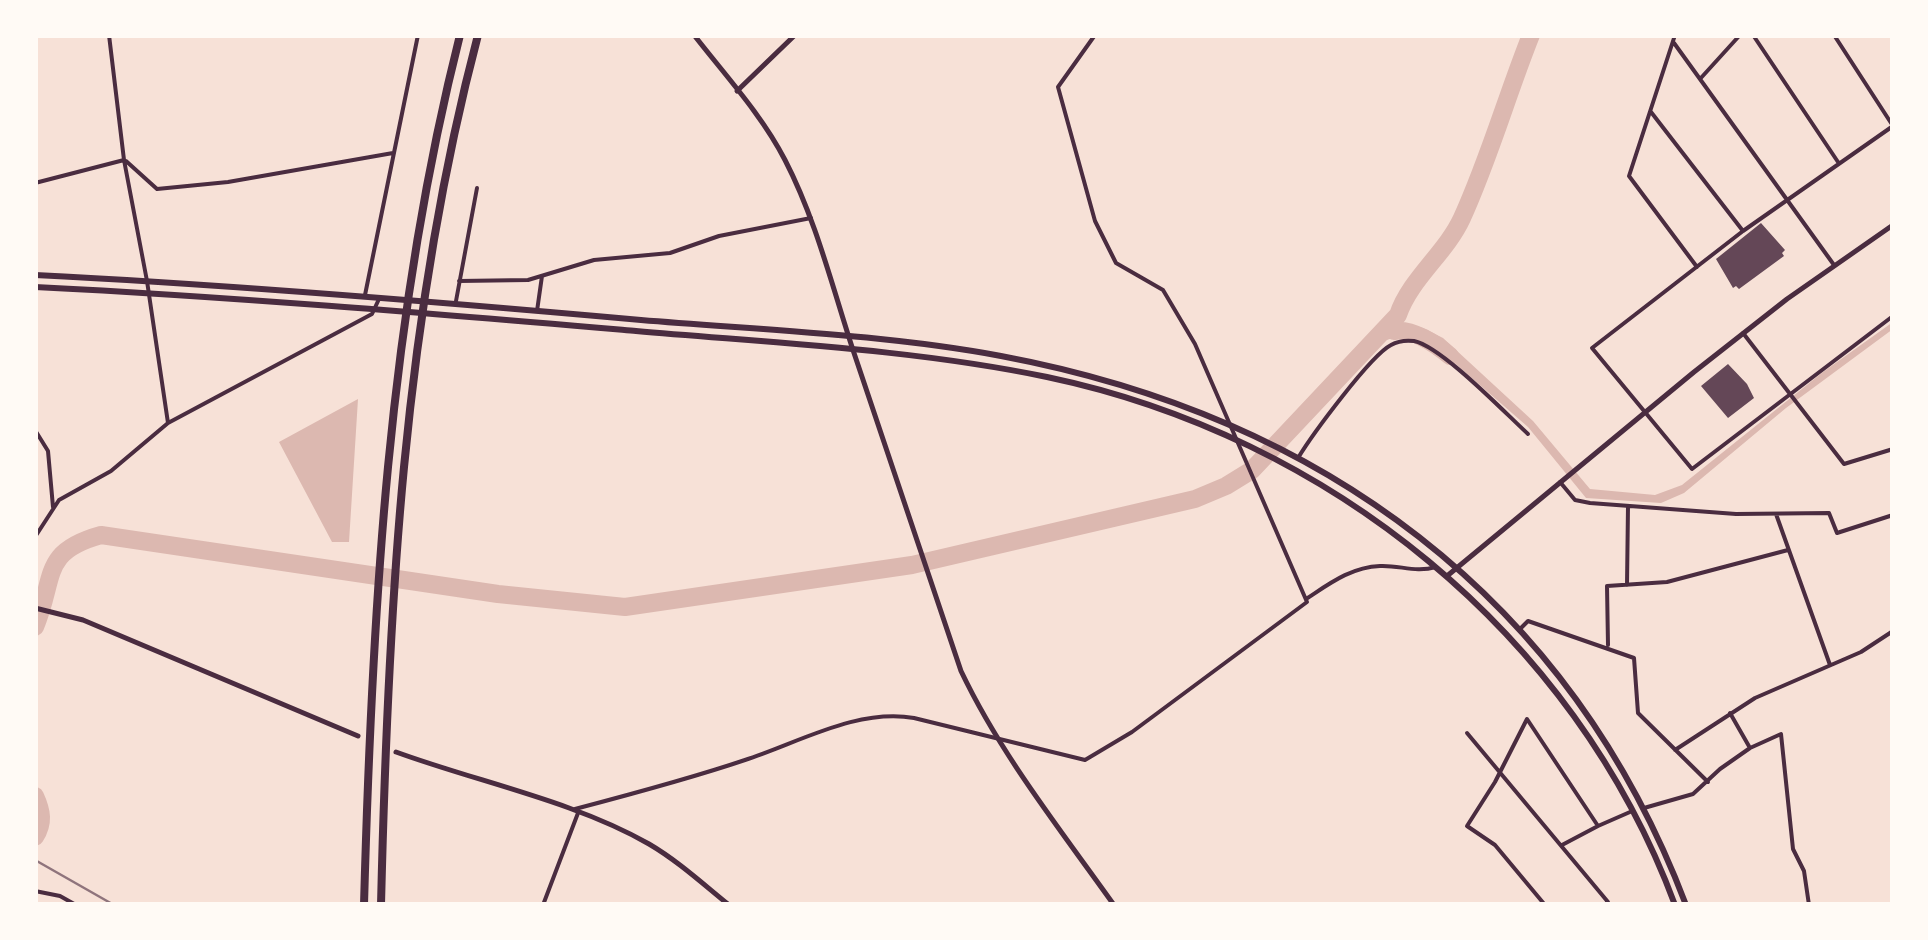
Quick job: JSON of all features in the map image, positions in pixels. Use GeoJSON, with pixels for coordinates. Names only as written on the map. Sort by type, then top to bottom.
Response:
{"type":"FeatureCollection","features":[{"type":"Feature","properties":{"kind":"highway"},"geometry":{"type":"LineString","coordinates":[[364,905],[380,545],[410,285],[436,136],[460,35]]}},
{"type":"Feature","properties":{"kind":"highway"},"geometry":{"type":"LineString","coordinates":[[381,905],[396,546],[420,330],[453,140],[478,35]]}},
{"type":"Feature","properties":{"kind":"highway"},"geometry":{"type":"LineString","coordinates":[[35,275],[456,304],[849,336],[957,349],[1049,366],[1146,392],[1228,422],[1296,456],[1384,510],[1458,567],[1520,629],[1591,720],[1644,808],[1686,905]]}},
{"type":"Feature","properties":{"kind":"highway"},"geometry":{"type":"LineString","coordinates":[[35,287],[375,308],[854,350],[1049,377],[1143,402],[1256,448],[1354,504],[1480,606],[1538,669],[1581,727],[1633,811],[1674,905]]}},
{"type":"Feature","properties":{"kind":"street"},"geometry":{"type":"LineString","coordinates":[[110,35],[124,160],[168,424]]}},
{"type":"Feature","properties":{"kind":"street"},"geometry":{"type":"LineString","coordinates":[[365,298],[418,35]]}},
{"type":"Feature","properties":{"kind":"street"},"geometry":{"type":"LineString","coordinates":[[694,35],[784,159],[811,218],[961,671],[997,738],[1114,905]]}},
{"type":"Feature","properties":{"kind":"street"},"geometry":{"type":"LineString","coordinates":[[737,91],[795,35]]}},
{"type":"Feature","properties":{"kind":"street"},"geometry":{"type":"LineString","coordinates":[[574,811],[866,719],[904,716],[1085,760],[1132,732],[1308,602],[1195,344],[1163,290],[1116,262],[1095,221],[1058,87],[1096,35]]}},
{"type":"Feature","properties":{"kind":"street"},"geometry":{"type":"LineString","coordinates":[[1675,35],[1628,176],[1697,267]]}},
{"type":"Feature","properties":{"kind":"street"},"geometry":{"type":"LineString","coordinates":[[1700,79],[1740,35]]}},
{"type":"Feature","properties":{"kind":"street"},"geometry":{"type":"LineString","coordinates":[[1753,35],[1838,162]]}},
{"type":"Feature","properties":{"kind":"street"},"geometry":{"type":"LineString","coordinates":[[1834,35],[1893,126],[1743,230],[1592,348],[1692,469],[1893,316]]}},
{"type":"Feature","properties":{"kind":"street"},"geometry":{"type":"LineString","coordinates":[[1674,43],[1834,266]]}},
{"type":"Feature","properties":{"kind":"street"},"geometry":{"type":"LineString","coordinates":[[1651,112],[1743,230]]}},
{"type":"Feature","properties":{"kind":"street"},"geometry":{"type":"LineString","coordinates":[[124,160],[158,189],[228,182],[393,153]]}},
{"type":"Feature","properties":{"kind":"street"},"geometry":{"type":"LineString","coordinates":[[35,183],[124,160]]}},
{"type":"Feature","properties":{"kind":"street"},"geometry":{"type":"LineString","coordinates":[[456,304],[477,188]]}},
{"type":"Feature","properties":{"kind":"street"},"geometry":{"type":"LineString","coordinates":[[458,281],[528,280],[594,260],[670,253],[719,236],[811,218]]}},
{"type":"Feature","properties":{"kind":"street"},"geometry":{"type":"LineString","coordinates":[[1447,576],[1743,333],[1893,225]]}},
{"type":"Feature","properties":{"kind":"street"},"geometry":{"type":"LineString","coordinates":[[537,311],[542,276]]}},
{"type":"Feature","properties":{"kind":"street"},"geometry":{"type":"LineString","coordinates":[[35,536],[52,507],[83,484],[110,471],[168,424],[372,314],[379,298]]}},
{"type":"Feature","properties":{"kind":"street"},"geometry":{"type":"LineString","coordinates":[[1743,333],[1844,464],[1893,449]]}},
{"type":"Feature","properties":{"kind":"street"},"geometry":{"type":"LineString","coordinates":[[1296,456],[1374,361],[1388,346],[1401,341],[1424,345],[1442,357],[1528,434]]}},
{"type":"Feature","properties":{"kind":"street"},"geometry":{"type":"LineString","coordinates":[[35,430],[48,451],[52,507]]}},
{"type":"Feature","properties":{"kind":"street"},"geometry":{"type":"LineString","coordinates":[[1562,481],[1575,500],[1776,514],[1829,513],[1836,533],[1893,516]]}},
{"type":"Feature","properties":{"kind":"street"},"geometry":{"type":"LineString","coordinates":[[1628,506],[1628,584]]}},
{"type":"Feature","properties":{"kind":"street"},"geometry":{"type":"LineString","coordinates":[[1776,514],[1830,665]]}},
{"type":"Feature","properties":{"kind":"street"},"geometry":{"type":"LineString","coordinates":[[1608,646],[1606,586],[1667,582],[1788,550]]}},
{"type":"Feature","properties":{"kind":"street"},"geometry":{"type":"LineString","coordinates":[[1306,600],[1336,579],[1358,570],[1382,566],[1421,571],[1436,567]]}},
{"type":"Feature","properties":{"kind":"street"},"geometry":{"type":"LineString","coordinates":[[35,608],[83,620],[358,736]]}},
{"type":"Feature","properties":{"kind":"street"},"geometry":{"type":"LineString","coordinates":[[1520,629],[1528,621],[1634,658],[1638,713],[1708,782]]}},
{"type":"Feature","properties":{"kind":"street"},"geometry":{"type":"LineString","coordinates":[[1675,750],[1755,698],[1830,665],[1893,631]]}},
{"type":"Feature","properties":{"kind":"street"},"geometry":{"type":"LineString","coordinates":[[1730,713],[1750,748]]}},
{"type":"Feature","properties":{"kind":"street"},"geometry":{"type":"LineString","coordinates":[[1545,905],[1496,844],[1467,826],[1527,719],[1598,826]]}},
{"type":"Feature","properties":{"kind":"street"},"geometry":{"type":"LineString","coordinates":[[1468,733],[1608,902],[1604,905]]}},
{"type":"Feature","properties":{"kind":"street"},"geometry":{"type":"LineString","coordinates":[[1562,845],[1633,811],[1694,794],[1720,768],[1781,734],[1793,849],[1804,871],[1809,905]]}},
{"type":"Feature","properties":{"kind":"street"},"geometry":{"type":"LineString","coordinates":[[396,752],[574,811],[646,842],[680,864],[729,905]]}},
{"type":"Feature","properties":{"kind":"street"},"geometry":{"type":"LineString","coordinates":[[543,905],[574,811]]}},
{"type":"Feature","properties":{"kind":"street"},"geometry":{"type":"LineString","coordinates":[[35,891],[60,896],[76,905]]}},
{"type":"Feature","properties":{"kind":"street"},"geometry":{"type":"LineString","coordinates":[[717,905],[719,897]]}},
{"type":"Feature","properties":{"kind":"shaded area"},"geometry":{"type":"Polygon","coordinates":[[[1893,322],[1893,329],[1786,408],[1684,493],[1661,503],[1586,498],[1528,427],[1427,339],[1404,334],[1384,341],[1399,324],[1423,328],[1443,338],[1533,421],[1590,489],[1655,495],[1682,485],[1823,372],[1893,322]]]}},
{"type":"Feature","properties":{"kind":"shaded area"},"geometry":{"type":"Polygon","coordinates":[[[358,399],[349,542],[332,542],[279,442],[358,399]]]}},
{"type":"Feature","properties":{"kind":"building"},"geometry":{"type":"Polygon","coordinates":[[[1761,223],[1785,250],[1784,256],[1739,289],[1733,288],[1716,259],[1761,223]]]}},
{"type":"Feature","properties":{"kind":"building"},"geometry":{"type":"Polygon","coordinates":[[[1728,364],[1754,398],[1728,418],[1701,386],[1728,364]]]}},
{"type":"Feature","properties":{"kind":"waterway"},"geometry":{"type":"LineString","coordinates":[[35,627],[59,558],[101,535],[498,594],[625,607],[912,565],[1195,499],[1252,470],[1398,315],[1462,218],[1531,35]]}},
{"type":"Feature","properties":{"kind":"waterway"},"geometry":{"type":"LineString","coordinates":[[1394,331],[1416,334],[1450,356]]}},
{"type":"Feature","properties":{"kind":"waterway"},"geometry":{"type":"LineString","coordinates":[[35,796],[41,817],[35,837]]}},
{"type":"Feature","properties":{"kind":"railway"},"geometry":{"type":"LineString","coordinates":[[35,860],[114,905]]}}]}
